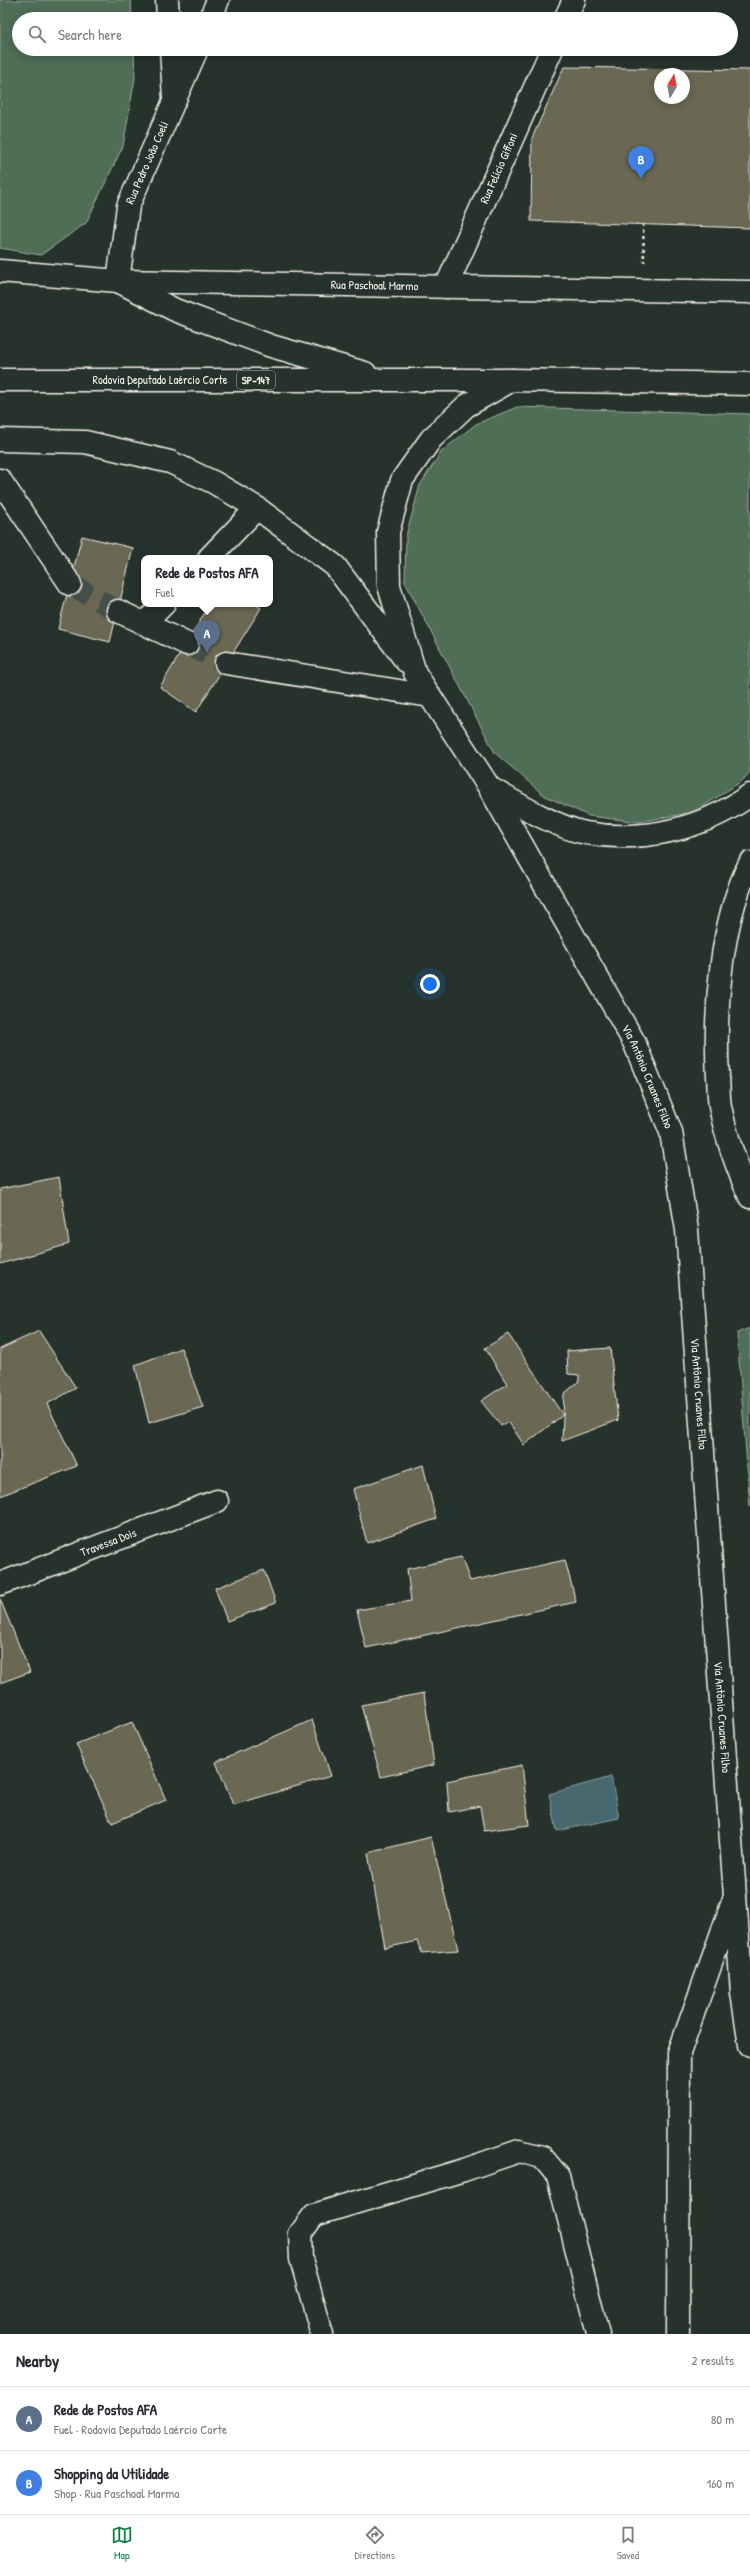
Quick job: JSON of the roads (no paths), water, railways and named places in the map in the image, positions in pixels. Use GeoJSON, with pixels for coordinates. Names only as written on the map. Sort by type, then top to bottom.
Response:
{"type":"FeatureCollection","features":[{"type":"Feature","properties":{"kind":"main road"},"geometry":{"type":"LineString","coordinates":[[167,0],[168,12]]}},
{"type":"Feature","properties":{"kind":"main road"},"geometry":{"type":"LineString","coordinates":[[213,12],[218,0]]}},
{"type":"Feature","properties":{"kind":"main road"},"geometry":{"type":"LineString","coordinates":[[568,12],[574,0]]}},
{"type":"Feature","properties":{"kind":"main road"},"geometry":{"type":"LineString","coordinates":[[171,56],[174,101]]}},
{"type":"Feature","properties":{"kind":"main road","name":"Rua Pedro João Coeli"},"geometry":{"type":"LineString","coordinates":[[118,281],[128,206],[194,56]]}},
{"type":"Feature","properties":{"kind":"main road","name":"Rua Felício Giffoni"},"geometry":{"type":"LineString","coordinates":[[446,287],[549,56]]}},
{"type":"Feature","properties":{"kind":"main road","name":"Rua Paschoal Marmo"},"geometry":{"type":"LineString","coordinates":[[0,271],[118,281],[750,292]]}},
{"type":"Feature","properties":{"kind":"main road"},"geometry":{"type":"LineString","coordinates":[[118,281],[175,310],[271,346],[390,380]]}},
{"type":"Feature","properties":{"kind":"main road","name":"Rodovia Deputado Laércio Corte"},"geometry":{"type":"LineString","coordinates":[[0,380],[512,380],[750,384]]}},
{"type":"Feature","properties":{"kind":"main road"},"geometry":{"type":"LineString","coordinates":[[415,673],[389,586],[388,532],[402,480],[431,439],[466,406],[512,380]]}},
{"type":"Feature","properties":{"kind":"main road"},"geometry":{"type":"LineString","coordinates":[[0,440],[85,442],[170,462],[214,482],[257,508],[335,566],[415,673]]}},
{"type":"Feature","properties":{"kind":"main road"},"geometry":{"type":"LineString","coordinates":[[0,480],[70,584]]}},
{"type":"Feature","properties":{"kind":"main road"},"geometry":{"type":"LineString","coordinates":[[212,555],[257,508]]}},
{"type":"Feature","properties":{"kind":"main road"},"geometry":{"type":"LineString","coordinates":[[145,623],[161,607]]}},
{"type":"Feature","properties":{"kind":"main road"},"geometry":{"type":"LineString","coordinates":[[118,610],[187,644]]}},
{"type":"Feature","properties":{"kind":"main road"},"geometry":{"type":"LineString","coordinates":[[226,663],[430,696]]}},
{"type":"Feature","properties":{"kind":"main road","name":"Via Antônio Cruanes Filho"},"geometry":{"type":"LineString","coordinates":[[415,673],[489,787],[634,1042],[671,1132],[687,1230],[742,1993],[750,2045]]}},
{"type":"Feature","properties":{"kind":"main road"},"geometry":{"type":"LineString","coordinates":[[489,787],[532,812],[585,833],[639,837],[691,827],[737,804],[750,795]]}},
{"type":"Feature","properties":{"kind":"main road"},"geometry":{"type":"LineString","coordinates":[[750,863],[740,883],[722,958],[716,1039],[720,1110],[740,1173],[750,1197]]}},
{"type":"Feature","properties":{"kind":"main road","name":"Travessa Dois"},"geometry":{"type":"LineString","coordinates":[[0,1584],[217,1501]]}},
{"type":"Feature","properties":{"kind":"main road"},"geometry":{"type":"LineString","coordinates":[[678,2334],[679,2053],[735,1896]]}},
{"type":"Feature","properties":{"kind":"main road"},"geometry":{"type":"LineString","coordinates":[[322,2334],[301,2259],[300,2234],[314,2215],[464,2170],[519,2151],[542,2157],[558,2176],[598,2334]]}},
{"type":"Feature","properties":{"kind":"water"},"geometry":{"type":"Polygon","coordinates":[[[611,1777],[619,1818],[557,1831],[549,1794],[611,1777]]]}},
{"type":"Feature","properties":{"kind":"tunnel"},"geometry":{"type":"LineString","coordinates":[[70,584],[118,611]]}},
{"type":"Feature","properties":{"kind":"tunnel"},"geometry":{"type":"LineString","coordinates":[[187,644],[226,663]]}},
{"type":"Feature","properties":{"kind":"place","name":"Shopping da Utilidade"},"geometry":{"type":"Point","coordinates":[641,179]}},
{"type":"Feature","properties":{"kind":"place","name":"Rede de Postos AFA"},"geometry":{"type":"Point","coordinates":[207,653]}}]}
